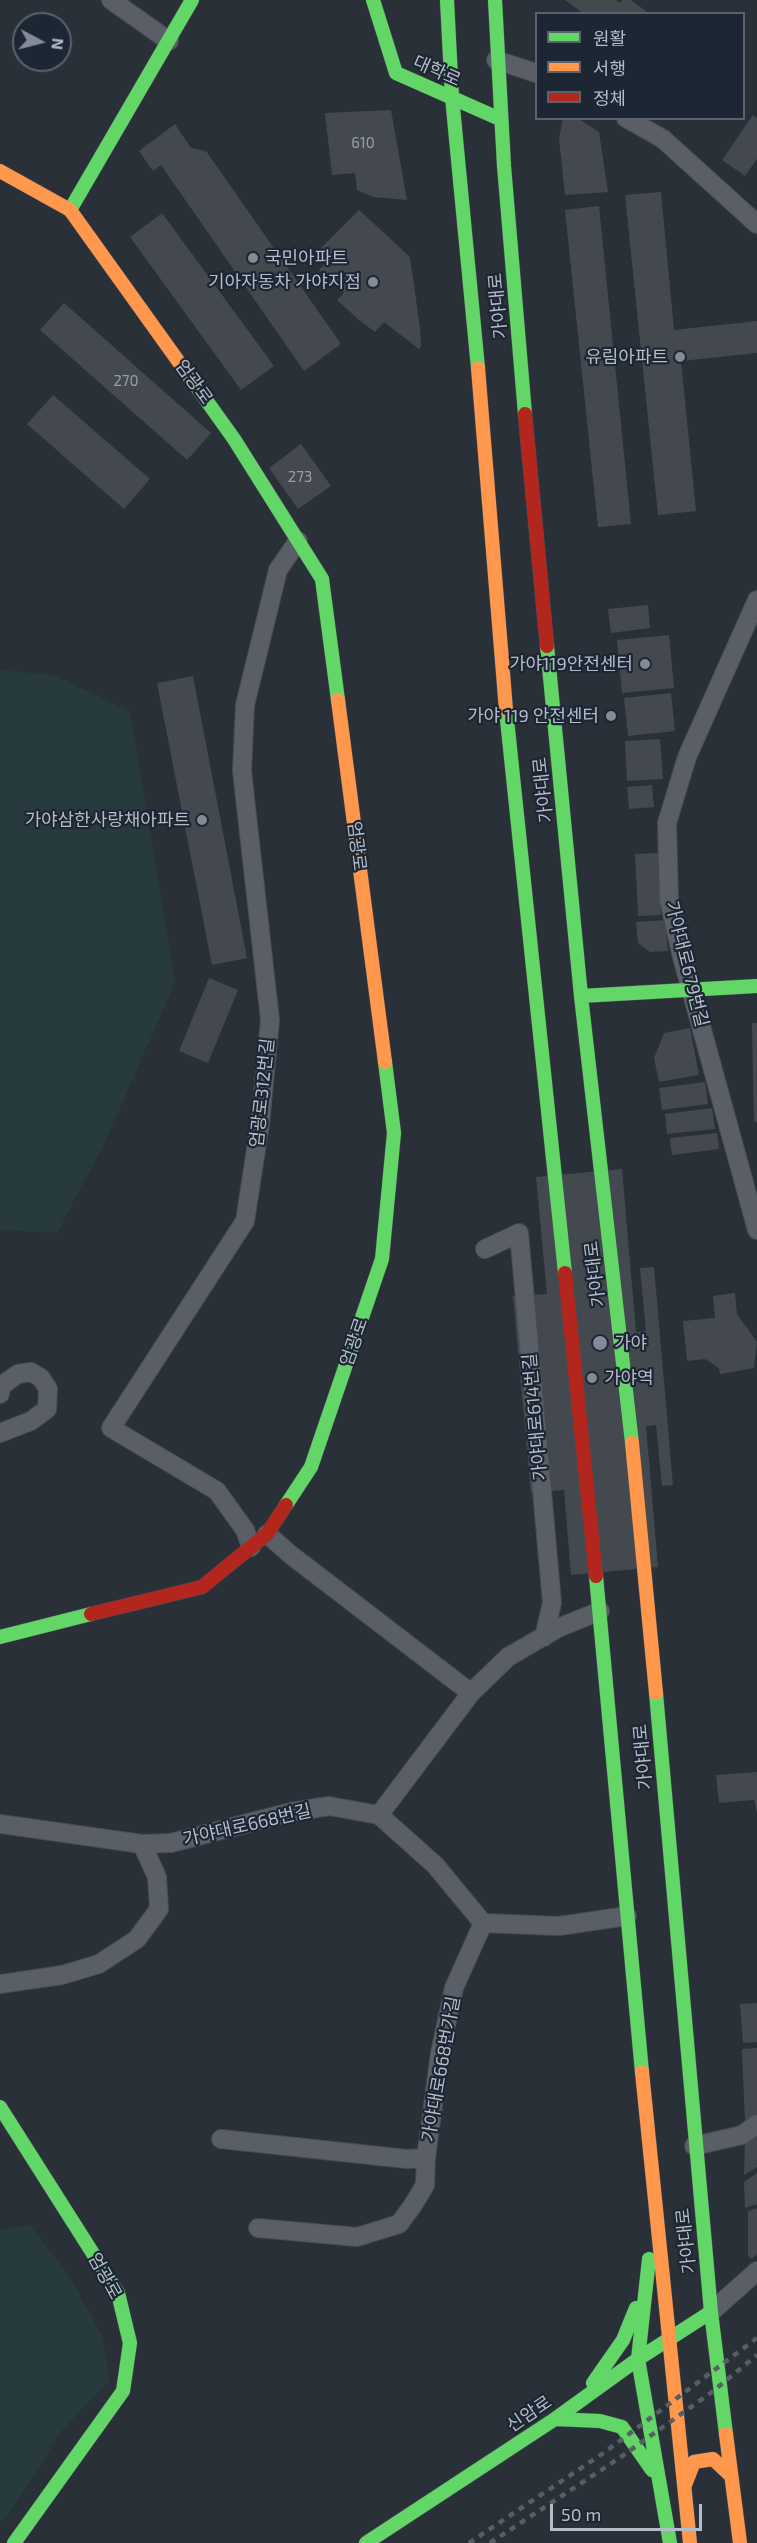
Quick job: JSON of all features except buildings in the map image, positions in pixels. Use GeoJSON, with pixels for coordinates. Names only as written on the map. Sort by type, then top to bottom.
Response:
{"type":"FeatureCollection","features":[{"type":"Feature","properties":{"kind":"main road"},"geometry":{"type":"LineString","coordinates":[[70,210],[192,0]]}},
{"type":"Feature","properties":{"kind":"main road","name":"대학로"},"geometry":{"type":"LineString","coordinates":[[373,0],[396,73],[500,119]]}},
{"type":"Feature","properties":{"kind":"main road","name":"가야대로"},"geometry":{"type":"LineString","coordinates":[[447,0],[452,97],[476,349],[502,671],[600,1611],[653,2194],[690,2543]]}},
{"type":"Feature","properties":{"kind":"main road","name":"가야대로"},"geometry":{"type":"LineString","coordinates":[[495,0],[500,119],[533,502],[581,996],[639,1499],[694,2146],[711,2312],[740,2543]]}},
{"type":"Feature","properties":{"kind":"main road","name":"엄광로"},"geometry":{"type":"LineString","coordinates":[[0,171],[70,210],[234,439],[322,579],[394,1133],[382,1259],[311,1467],[267,1534],[202,1587],[0,1637]]}},
{"type":"Feature","properties":{"kind":"main road"},"geometry":{"type":"LineString","coordinates":[[581,996],[757,986]]}},
{"type":"Feature","properties":{"kind":"main road","name":"엄광로"},"geometry":{"type":"LineString","coordinates":[[0,2107],[118,2293],[130,2343],[123,2391],[14,2543]]}},
{"type":"Feature","properties":{"kind":"main road"},"geometry":{"type":"LineString","coordinates":[[653,2194],[647,2283],[638,2359],[670,2543]]}},
{"type":"Feature","properties":{"kind":"main road"},"geometry":{"type":"LineString","coordinates":[[582,2400],[623,2340],[647,2283]]}},
{"type":"Feature","properties":{"kind":"main road","name":"신암로"},"geometry":{"type":"LineString","coordinates":[[366,2543],[555,2419],[638,2359],[711,2312]]}},
{"type":"Feature","properties":{"kind":"main road"},"geometry":{"type":"LineString","coordinates":[[555,2419],[600,2421],[622,2427],[652,2469],[659,2490]]}},
{"type":"Feature","properties":{"kind":"main road"},"geometry":{"type":"LineString","coordinates":[[685,2485],[694,2463],[714,2459],[730,2475]]}},
{"type":"Feature","properties":{"kind":"street"},"geometry":{"type":"LineString","coordinates":[[111,0],[172,34]]}},
{"type":"Feature","properties":{"kind":"street"},"geometry":{"type":"LineString","coordinates":[[496,60],[535,72]]}},
{"type":"Feature","properties":{"kind":"street"},"geometry":{"type":"LineString","coordinates":[[630,120],[663,139],[757,224]]}},
{"type":"Feature","properties":{"kind":"street","name":"엄광로312번길"},"geometry":{"type":"LineString","coordinates":[[251,1546],[245,1530],[217,1491],[111,1428],[245,1221],[260,1124],[270,1020],[242,771],[245,705],[278,570],[298,541]]}},
{"type":"Feature","properties":{"kind":"street","name":"가야대로679번길"},"geometry":{"type":"LineString","coordinates":[[757,600],[687,757],[668,823],[669,900],[690,989],[757,1230]]}},
{"type":"Feature","properties":{"kind":"street","name":"가야대로614번길"},"geometry":{"type":"LineString","coordinates":[[485,1248],[519,1233],[552,1603],[544,1637]]}},
{"type":"Feature","properties":{"kind":"street"},"geometry":{"type":"LineString","coordinates":[[0,1394],[1,1387],[9,1380],[18,1374],[31,1372],[40,1378],[48,1389],[47,1409],[31,1421],[0,1433]]}},
{"type":"Feature","properties":{"kind":"street"},"geometry":{"type":"LineString","coordinates":[[267,1534],[291,1556],[471,1693]]}},
{"type":"Feature","properties":{"kind":"street"},"geometry":{"type":"LineString","coordinates":[[600,1611],[508,1657],[471,1693],[379,1815],[435,1865],[483,1923],[559,1926],[627,1916]]}},
{"type":"Feature","properties":{"kind":"street","name":"가야대로668번길"},"geometry":{"type":"LineString","coordinates":[[0,1824],[142,1844],[171,1842],[291,1812],[329,1806],[379,1815]]}},
{"type":"Feature","properties":{"kind":"street"},"geometry":{"type":"LineString","coordinates":[[0,1984],[62,1975],[99,1964],[136,1939],[159,1909],[157,1876],[142,1844]]}},
{"type":"Feature","properties":{"kind":"street","name":"가야대로668번가길"},"geometry":{"type":"LineString","coordinates":[[221,2139],[407,2159],[426,2158],[440,2053],[454,1988],[483,1923]]}},
{"type":"Feature","properties":{"kind":"street"},"geometry":{"type":"LineString","coordinates":[[694,2146],[742,2135],[757,2124]]}},
{"type":"Feature","properties":{"kind":"street"},"geometry":{"type":"LineString","coordinates":[[258,2228],[357,2237],[399,2224],[425,2186],[426,2158]]}},
{"type":"Feature","properties":{"kind":"street"},"geometry":{"type":"LineString","coordinates":[[711,2312],[757,2271]]}},
{"type":"Feature","properties":{"kind":"green space"},"geometry":{"type":"Polygon","coordinates":[[[0,670],[54,675],[130,712],[175,983],[103,1146],[57,1233],[0,1230],[0,670]]]}},
{"type":"Feature","properties":{"kind":"green space"},"geometry":{"type":"Polygon","coordinates":[[[30,2225],[68,2274],[102,2336],[110,2381],[63,2429],[9,2514],[0,2521],[0,2230],[30,2225]]]}},
{"type":"Feature","properties":{"kind":"railway"},"geometry":{"type":"LineString","coordinates":[[469,2543],[605,2452],[757,2338]]}},
{"type":"Feature","properties":{"kind":"railway"},"geometry":{"type":"LineString","coordinates":[[490,2543],[618,2459],[712,2392],[757,2355]]}},
{"type":"Feature","properties":{"kind":"traffic: fast"},"geometry":{"type":"LineString","coordinates":[[70,210],[192,0]]}},
{"type":"Feature","properties":{"kind":"traffic: fast"},"geometry":{"type":"LineString","coordinates":[[373,0],[396,73],[500,119]]}},
{"type":"Feature","properties":{"kind":"traffic: fast"},"geometry":{"type":"LineString","coordinates":[[447,0],[452,97],[478,368]]}},
{"type":"Feature","properties":{"kind":"traffic: fast"},"geometry":{"type":"LineString","coordinates":[[495,0],[504,166],[525,414]]}},
{"type":"Feature","properties":{"kind":"traffic: fast"},"geometry":{"type":"LineString","coordinates":[[186,372],[234,439],[322,579],[338,700]]}},
{"type":"Feature","properties":{"kind":"traffic: fast"},"geometry":{"type":"LineString","coordinates":[[547,646],[581,996],[632,1443]]}},
{"type":"Feature","properties":{"kind":"traffic: fast"},"geometry":{"type":"LineString","coordinates":[[506,710],[565,1273]]}},
{"type":"Feature","properties":{"kind":"traffic: fast"},"geometry":{"type":"LineString","coordinates":[[581,996],[757,986]]}},
{"type":"Feature","properties":{"kind":"traffic: fast"},"geometry":{"type":"LineString","coordinates":[[286,1505],[311,1467],[382,1259],[394,1133],[385,1062]]}},
{"type":"Feature","properties":{"kind":"traffic: fast"},"geometry":{"type":"LineString","coordinates":[[596,1576],[642,2072]]}},
{"type":"Feature","properties":{"kind":"traffic: fast"},"geometry":{"type":"LineString","coordinates":[[0,1637],[91,1614]]}},
{"type":"Feature","properties":{"kind":"traffic: fast"},"geometry":{"type":"LineString","coordinates":[[656,1693],[711,2312],[726,2434]]}},
{"type":"Feature","properties":{"kind":"traffic: fast"},"geometry":{"type":"LineString","coordinates":[[0,2107],[118,2293],[130,2343],[123,2391],[14,2543]]}},
{"type":"Feature","properties":{"kind":"traffic: fast"},"geometry":{"type":"LineString","coordinates":[[649,2259],[638,2359],[670,2543]]}},
{"type":"Feature","properties":{"kind":"traffic: fast"},"geometry":{"type":"LineString","coordinates":[[593,2383],[623,2340],[636,2308]]}},
{"type":"Feature","properties":{"kind":"traffic: fast"},"geometry":{"type":"LineString","coordinates":[[366,2543],[555,2419],[638,2359],[711,2312]]}},
{"type":"Feature","properties":{"kind":"traffic: fast"},"geometry":{"type":"LineString","coordinates":[[555,2419],[600,2421],[622,2427],[652,2470]]}},
{"type":"Feature","properties":{"kind":"traffic: slow"},"geometry":{"type":"LineString","coordinates":[[0,171],[70,210],[186,372]]}},
{"type":"Feature","properties":{"kind":"traffic: slow"},"geometry":{"type":"LineString","coordinates":[[478,368],[506,710]]}},
{"type":"Feature","properties":{"kind":"traffic: slow"},"geometry":{"type":"LineString","coordinates":[[338,700],[385,1062]]}},
{"type":"Feature","properties":{"kind":"traffic: slow"},"geometry":{"type":"LineString","coordinates":[[632,1443],[656,1693]]}},
{"type":"Feature","properties":{"kind":"traffic: slow"},"geometry":{"type":"LineString","coordinates":[[642,2072],[690,2543]]}},
{"type":"Feature","properties":{"kind":"traffic: slow"},"geometry":{"type":"LineString","coordinates":[[726,2434],[740,2543]]}},
{"type":"Feature","properties":{"kind":"traffic: slow"},"geometry":{"type":"LineString","coordinates":[[685,2485],[694,2462],[713,2459],[730,2475]]}},
{"type":"Feature","properties":{"kind":"traffic: jam"},"geometry":{"type":"LineString","coordinates":[[525,414],[547,646]]}},
{"type":"Feature","properties":{"kind":"traffic: jam"},"geometry":{"type":"LineString","coordinates":[[565,1273],[596,1576]]}},
{"type":"Feature","properties":{"kind":"traffic: jam"},"geometry":{"type":"LineString","coordinates":[[91,1614],[202,1587],[267,1534],[286,1505]]}},
{"type":"Feature","properties":{"kind":"place","name":"국민아파트"},"geometry":{"type":"Point","coordinates":[253,258]}},
{"type":"Feature","properties":{"kind":"place","name":"기아자동차 가야지점"},"geometry":{"type":"Point","coordinates":[373,282]}},
{"type":"Feature","properties":{"kind":"place","name":"유림아파트"},"geometry":{"type":"Point","coordinates":[680,357]}},
{"type":"Feature","properties":{"kind":"place","name":"가야119안전센터"},"geometry":{"type":"Point","coordinates":[645,664]}},
{"type":"Feature","properties":{"kind":"place","name":"가야 119 안전센터"},"geometry":{"type":"Point","coordinates":[611,716]}},
{"type":"Feature","properties":{"kind":"place","name":"가야삼한사랑채아파트"},"geometry":{"type":"Point","coordinates":[202,820]}},
{"type":"Feature","properties":{"kind":"place","name":"가야"},"geometry":{"type":"Point","coordinates":[600,1343]}},
{"type":"Feature","properties":{"kind":"place","name":"가야역"},"geometry":{"type":"Point","coordinates":[592,1378]}}]}
